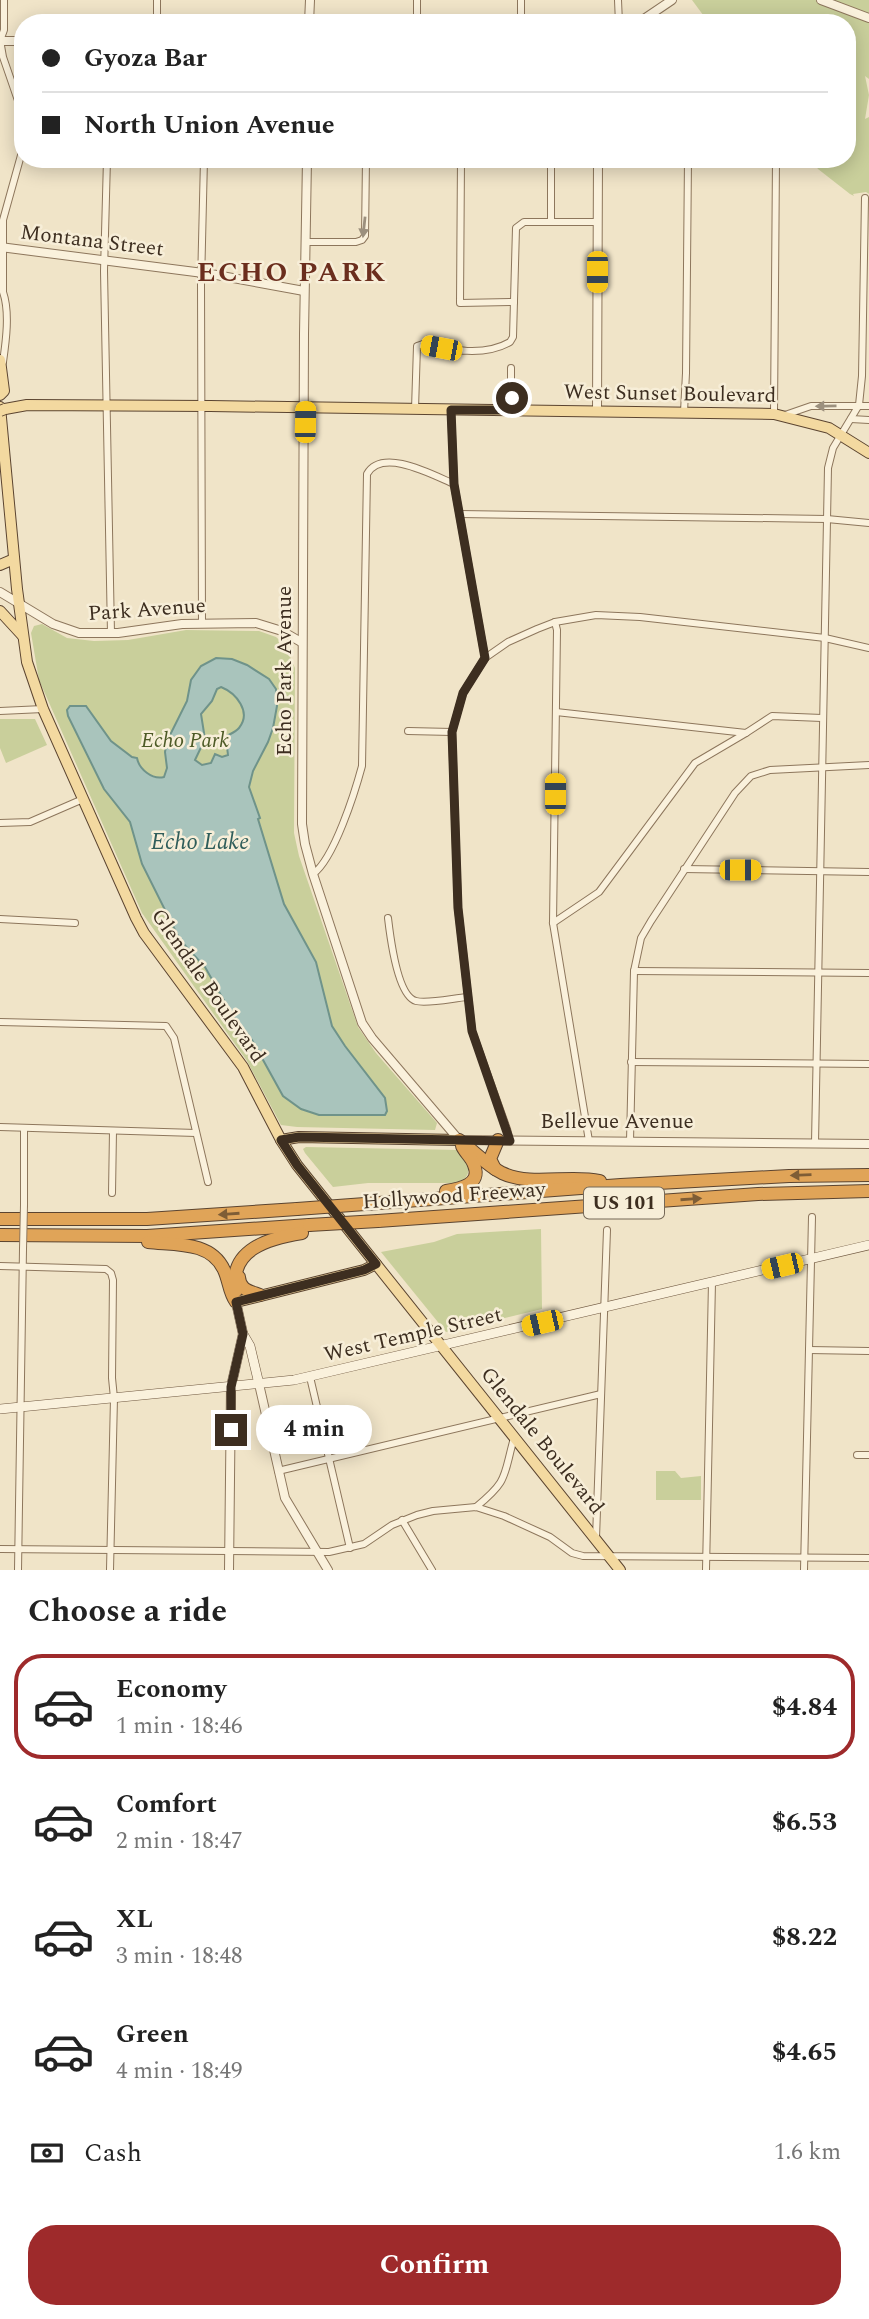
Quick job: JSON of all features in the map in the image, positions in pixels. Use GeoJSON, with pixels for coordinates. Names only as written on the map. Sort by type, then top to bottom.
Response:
{"type":"FeatureCollection","features":[{"type":"Feature","properties":{"kind":"highway"},"geometry":{"type":"LineString","coordinates":[[459,1140],[496,1169],[521,1179],[590,1179],[621,1185]]}},
{"type":"Feature","properties":{"kind":"highway"},"geometry":{"type":"LineString","coordinates":[[365,1204],[461,1189],[470,1184],[476,1170],[459,1140]]}},
{"type":"Feature","properties":{"kind":"highway"},"geometry":{"type":"LineString","coordinates":[[496,1169],[490,1159],[504,1141]]}},
{"type":"Feature","properties":{"kind":"highway","name":"Hollywood Freeway"},"geometry":{"type":"LineString","coordinates":[[0,1219],[156,1219],[621,1185],[789,1176],[869,1175]]}},
{"type":"Feature","properties":{"kind":"highway","name":"Hollywood Freeway"},"geometry":{"type":"LineString","coordinates":[[0,1235],[99,1237],[312,1228],[768,1193],[869,1191]]}},
{"type":"Feature","properties":{"kind":"highway"},"geometry":{"type":"LineString","coordinates":[[0,1210],[66,1220]]}},
{"type":"Feature","properties":{"kind":"highway"},"geometry":{"type":"LineString","coordinates":[[260,1295],[245,1290],[239,1281],[239,1269],[245,1257],[257,1245],[271,1238],[312,1228]]}},
{"type":"Feature","properties":{"kind":"highway"},"geometry":{"type":"LineString","coordinates":[[0,1242],[71,1236]]}},
{"type":"Feature","properties":{"kind":"highway"},"geometry":{"type":"LineString","coordinates":[[99,1237],[204,1250],[220,1262],[236,1302]]}},
{"type":"Feature","properties":{"kind":"highway"},"geometry":{"type":"LineString","coordinates":[[236,1302],[235,1277],[245,1257]]}},
{"type":"Feature","properties":{"kind":"main road"},"geometry":{"type":"LineString","coordinates":[[0,396],[4,391],[1,363]]}},
{"type":"Feature","properties":{"kind":"main road","name":"West Sunset Boulevard"},"geometry":{"type":"LineString","coordinates":[[0,409],[202,406],[779,415],[829,428],[869,453]]}},
{"type":"Feature","properties":{"kind":"main road","name":"Glendale Boulevard"},"geometry":{"type":"LineString","coordinates":[[0,409],[27,662],[43,709],[144,933],[227,1042],[250,1078],[281,1140],[297,1165],[620,1570]]}},
{"type":"Feature","properties":{"kind":"main road"},"geometry":{"type":"LineString","coordinates":[[0,565],[14,559]]}},
{"type":"Feature","properties":{"kind":"main road"},"geometry":{"type":"LineString","coordinates":[[0,611],[23,636]]}},
{"type":"Feature","properties":{"kind":"main road","name":"Bellevue Avenue"},"geometry":{"type":"LineString","coordinates":[[281,1140],[299,1137],[459,1140]]}},
{"type":"Feature","properties":{"kind":"main road","name":"West Temple Street"},"geometry":{"type":"LineString","coordinates":[[0,1409],[310,1377],[869,1245]]}},
{"type":"Feature","properties":{"kind":"main road"},"geometry":{"type":"LineString","coordinates":[[259,1384],[236,1302],[364,1270],[376,1264]]}},
{"type":"Feature","properties":{"kind":"main road"},"geometry":{"type":"LineString","coordinates":[[231,1387],[243,1334]]}},
{"type":"Feature","properties":{"kind":"street"},"geometry":{"type":"LineString","coordinates":[[4,0],[4,30],[0,41],[14,89]]}},
{"type":"Feature","properties":{"kind":"street"},"geometry":{"type":"LineString","coordinates":[[651,14],[672,0]]}},
{"type":"Feature","properties":{"kind":"street"},"geometry":{"type":"LineString","coordinates":[[821,0],[869,18]]}},
{"type":"Feature","properties":{"kind":"street"},"geometry":{"type":"LineString","coordinates":[[0,304],[3,292],[3,220],[17,168]]}},
{"type":"Feature","properties":{"kind":"street"},"geometry":{"type":"LineString","coordinates":[[107,168],[104,261],[111,633]]}},
{"type":"Feature","properties":{"kind":"street"},"geometry":{"type":"LineString","coordinates":[[202,623],[204,168]]}},
{"type":"Feature","properties":{"kind":"street","name":"Echo Park Avenue"},"geometry":{"type":"LineString","coordinates":[[307,168],[302,642],[304,844],[362,1023],[459,1140]]}},
{"type":"Feature","properties":{"kind":"street"},"geometry":{"type":"LineString","coordinates":[[306,242],[356,243],[362,240],[365,236],[366,168]]}},
{"type":"Feature","properties":{"kind":"street"},"geometry":{"type":"LineString","coordinates":[[461,168],[460,303],[514,302]]}},
{"type":"Feature","properties":{"kind":"street"},"geometry":{"type":"LineString","coordinates":[[551,168],[551,222]]}},
{"type":"Feature","properties":{"kind":"street"},"geometry":{"type":"LineString","coordinates":[[597,411],[598,168]]}},
{"type":"Feature","properties":{"kind":"street"},"geometry":{"type":"LineString","coordinates":[[684,412],[687,373],[688,168]]}},
{"type":"Feature","properties":{"kind":"street"},"geometry":{"type":"LineString","coordinates":[[776,168],[779,415],[811,406],[869,405]]}},
{"type":"Feature","properties":{"kind":"street"},"geometry":{"type":"LineString","coordinates":[[814,1143],[818,1064],[821,767],[830,458],[859,405],[866,309],[867,200]]}},
{"type":"Feature","properties":{"kind":"street"},"geometry":{"type":"LineString","coordinates":[[415,409],[417,346],[423,344],[460,352],[483,350],[510,342],[513,337],[516,228],[520,224],[597,222]]}},
{"type":"Feature","properties":{"kind":"street","name":"Montana Street"},"geometry":{"type":"LineString","coordinates":[[2,247],[202,273],[304,291]]}},
{"type":"Feature","properties":{"kind":"street"},"geometry":{"type":"LineString","coordinates":[[1,363],[6,327],[6,299],[3,292]]}},
{"type":"Feature","properties":{"kind":"street"},"geometry":{"type":"LineString","coordinates":[[511,368],[511,410]]}},
{"type":"Feature","properties":{"kind":"street"},"geometry":{"type":"LineString","coordinates":[[451,410],[454,484],[485,658]]}},
{"type":"Feature","properties":{"kind":"street"},"geometry":{"type":"LineString","coordinates":[[851,419],[869,420]]}},
{"type":"Feature","properties":{"kind":"street"},"geometry":{"type":"LineString","coordinates":[[313,874],[327,856],[356,791],[362,766],[367,474],[380,464],[396,463],[454,484]]}},
{"type":"Feature","properties":{"kind":"street"},"geometry":{"type":"LineString","coordinates":[[460,514],[827,519],[869,523]]}},
{"type":"Feature","properties":{"kind":"street","name":"Park Avenue"},"geometry":{"type":"LineString","coordinates":[[0,593],[67,630],[79,633],[111,633],[182,624],[256,623],[282,631],[302,642]]}},
{"type":"Feature","properties":{"kind":"street"},"geometry":{"type":"LineString","coordinates":[[504,1141],[507,1129],[478,1052],[467,998],[458,908],[452,732],[463,693],[485,658],[508,642],[555,622],[596,615],[825,638],[869,648]]}},
{"type":"Feature","properties":{"kind":"street"},"geometry":{"type":"LineString","coordinates":[[555,622],[553,923],[589,1141]]}},
{"type":"Feature","properties":{"kind":"street"},"geometry":{"type":"LineString","coordinates":[[0,711],[43,709]]}},
{"type":"Feature","properties":{"kind":"street"},"geometry":{"type":"LineString","coordinates":[[556,712],[746,733]]}},
{"type":"Feature","properties":{"kind":"street"},"geometry":{"type":"LineString","coordinates":[[553,923],[599,892],[695,763],[772,716],[822,718]]}},
{"type":"Feature","properties":{"kind":"street"},"geometry":{"type":"LineString","coordinates":[[408,731],[452,732]]}},
{"type":"Feature","properties":{"kind":"street"},"geometry":{"type":"LineString","coordinates":[[630,1140],[634,971],[641,938],[684,869],[735,793],[751,776],[770,769],[869,765]]}},
{"type":"Feature","properties":{"kind":"street"},"geometry":{"type":"LineString","coordinates":[[0,823],[30,822],[83,799]]}},
{"type":"Feature","properties":{"kind":"street"},"geometry":{"type":"LineString","coordinates":[[684,869],[869,872]]}},
{"type":"Feature","properties":{"kind":"street"},"geometry":{"type":"LineString","coordinates":[[388,918],[392,954],[408,995],[417,1001],[467,998]]}},
{"type":"Feature","properties":{"kind":"street"},"geometry":{"type":"LineString","coordinates":[[0,919],[75,923]]}},
{"type":"Feature","properties":{"kind":"street"},"geometry":{"type":"LineString","coordinates":[[634,971],[869,973]]}},
{"type":"Feature","properties":{"kind":"street"},"geometry":{"type":"LineString","coordinates":[[0,1021],[158,1025],[168,1028],[174,1038],[208,1182]]}},
{"type":"Feature","properties":{"kind":"street"},"geometry":{"type":"LineString","coordinates":[[631,1062],[869,1064]]}},
{"type":"Feature","properties":{"kind":"street"},"geometry":{"type":"LineString","coordinates":[[0,1127],[195,1133]]}},
{"type":"Feature","properties":{"kind":"street"},"geometry":{"type":"LineString","coordinates":[[18,1570],[24,1129]]}},
{"type":"Feature","properties":{"kind":"street"},"geometry":{"type":"LineString","coordinates":[[112,1193],[113,1131]]}},
{"type":"Feature","properties":{"kind":"street","name":"Bellevue Avenue"},"geometry":{"type":"LineString","coordinates":[[459,1140],[869,1144]]}},
{"type":"Feature","properties":{"kind":"street"},"geometry":{"type":"LineString","coordinates":[[804,1570],[812,1217]]}},
{"type":"Feature","properties":{"kind":"street"},"geometry":{"type":"LineString","coordinates":[[596,1540],[607,1230]]}},
{"type":"Feature","properties":{"kind":"street"},"geometry":{"type":"LineString","coordinates":[[0,1266],[106,1269],[111,1273],[111,1378],[114,1398],[110,1570]]}},
{"type":"Feature","properties":{"kind":"street"},"geometry":{"type":"LineString","coordinates":[[706,1570],[712,1282]]}},
{"type":"Feature","properties":{"kind":"street"},"geometry":{"type":"LineString","coordinates":[[809,1350],[869,1351]]}},
{"type":"Feature","properties":{"kind":"street"},"geometry":{"type":"LineString","coordinates":[[310,1377],[350,1548]]}},
{"type":"Feature","properties":{"kind":"street"},"geometry":{"type":"LineString","coordinates":[[259,1384],[285,1499],[328,1570]]}},
{"type":"Feature","properties":{"kind":"street"},"geometry":{"type":"LineString","coordinates":[[229,1570],[231,1387]]}},
{"type":"Feature","properties":{"kind":"street"},"geometry":{"type":"LineString","coordinates":[[278,1471],[601,1394]]}},
{"type":"Feature","properties":{"kind":"street"},"geometry":{"type":"LineString","coordinates":[[476,1507],[493,1493],[504,1478],[514,1437]]}},
{"type":"Feature","properties":{"kind":"street"},"geometry":{"type":"LineString","coordinates":[[857,1454],[869,1455]]}},
{"type":"Feature","properties":{"kind":"street"},"geometry":{"type":"LineString","coordinates":[[0,1549],[329,1552],[364,1544],[402,1520],[433,1511],[476,1507],[504,1516],[550,1537],[572,1553],[869,1558]]}},
{"type":"Feature","properties":{"kind":"street"},"geometry":{"type":"LineString","coordinates":[[402,1520],[432,1570]]}},
{"type":"Feature","properties":{"kind":"green space"},"geometry":{"type":"Polygon","coordinates":[[[692,0],[869,0],[869,79],[865,76],[869,95],[865,119],[869,117],[869,194],[850,194],[817,168],[856,168],[856,14],[702,14],[692,0]]]}},
{"type":"Feature","properties":{"kind":"green space","name":"Echo Park"},"geometry":{"type":"Polygon","coordinates":[[[42,624],[67,638],[94,641],[128,640],[186,630],[259,631],[276,637],[285,645],[295,668],[294,833],[299,856],[358,1027],[376,1053],[437,1123],[435,1130],[281,1125],[247,1061],[142,913],[39,680],[31,633],[34,626],[42,624]]]}},
{"type":"Feature","properties":{"kind":"green space"},"geometry":{"type":"Polygon","coordinates":[[[0,719],[35,719],[47,745],[6,763],[0,748],[0,719]]]}},
{"type":"Feature","properties":{"kind":"green space"},"geometry":{"type":"Polygon","coordinates":[[[303,1149],[458,1150],[467,1163],[468,1172],[459,1183],[368,1183],[333,1187],[305,1153],[303,1149]]]}},
{"type":"Feature","properties":{"kind":"green space"},"geometry":{"type":"Polygon","coordinates":[[[541,1229],[542,1309],[446,1332],[381,1252],[434,1242],[457,1234],[541,1229]]]}},
{"type":"Feature","properties":{"kind":"green space"},"geometry":{"type":"Polygon","coordinates":[[[656,1471],[675,1471],[681,1478],[701,1476],[701,1500],[656,1500],[656,1471]]]}},
{"type":"Feature","properties":{"kind":"water","name":"Echo Lake"},"geometry":{"type":"Polygon","coordinates":[[[216,658],[232,659],[269,679],[276,689],[277,706],[273,728],[253,771],[249,787],[284,904],[316,962],[332,1026],[385,1098],[385,1115],[319,1115],[301,1109],[283,1096],[252,1040],[231,1013],[205,967],[180,940],[142,864],[130,822],[104,789],[68,716],[67,710],[70,706],[86,706],[111,741],[137,758],[147,773],[164,777],[167,768],[167,741],[187,701],[191,680],[201,666],[216,658]],[[221,687],[217,689],[212,701],[201,714],[205,739],[195,760],[202,765],[211,763],[215,754],[222,757],[228,755],[227,747],[220,741],[237,730],[243,722],[241,704],[221,687]]]}},
{"type":"Feature","properties":{"kind":"district","name":"ECHO PARK"},"geometry":{"type":"Point","coordinates":[292,272]}},
{"type":"Feature","properties":{"kind":"route"},"geometry":{"type":"LineString","coordinates":[[231,1430],[231,1387],[243,1334],[236,1302],[364,1270],[376,1264],[297,1165],[281,1140],[299,1137],[510,1141],[472,1031],[458,908],[452,732],[463,693],[485,658],[454,484],[451,410],[511,410],[512,398]]}}]}
